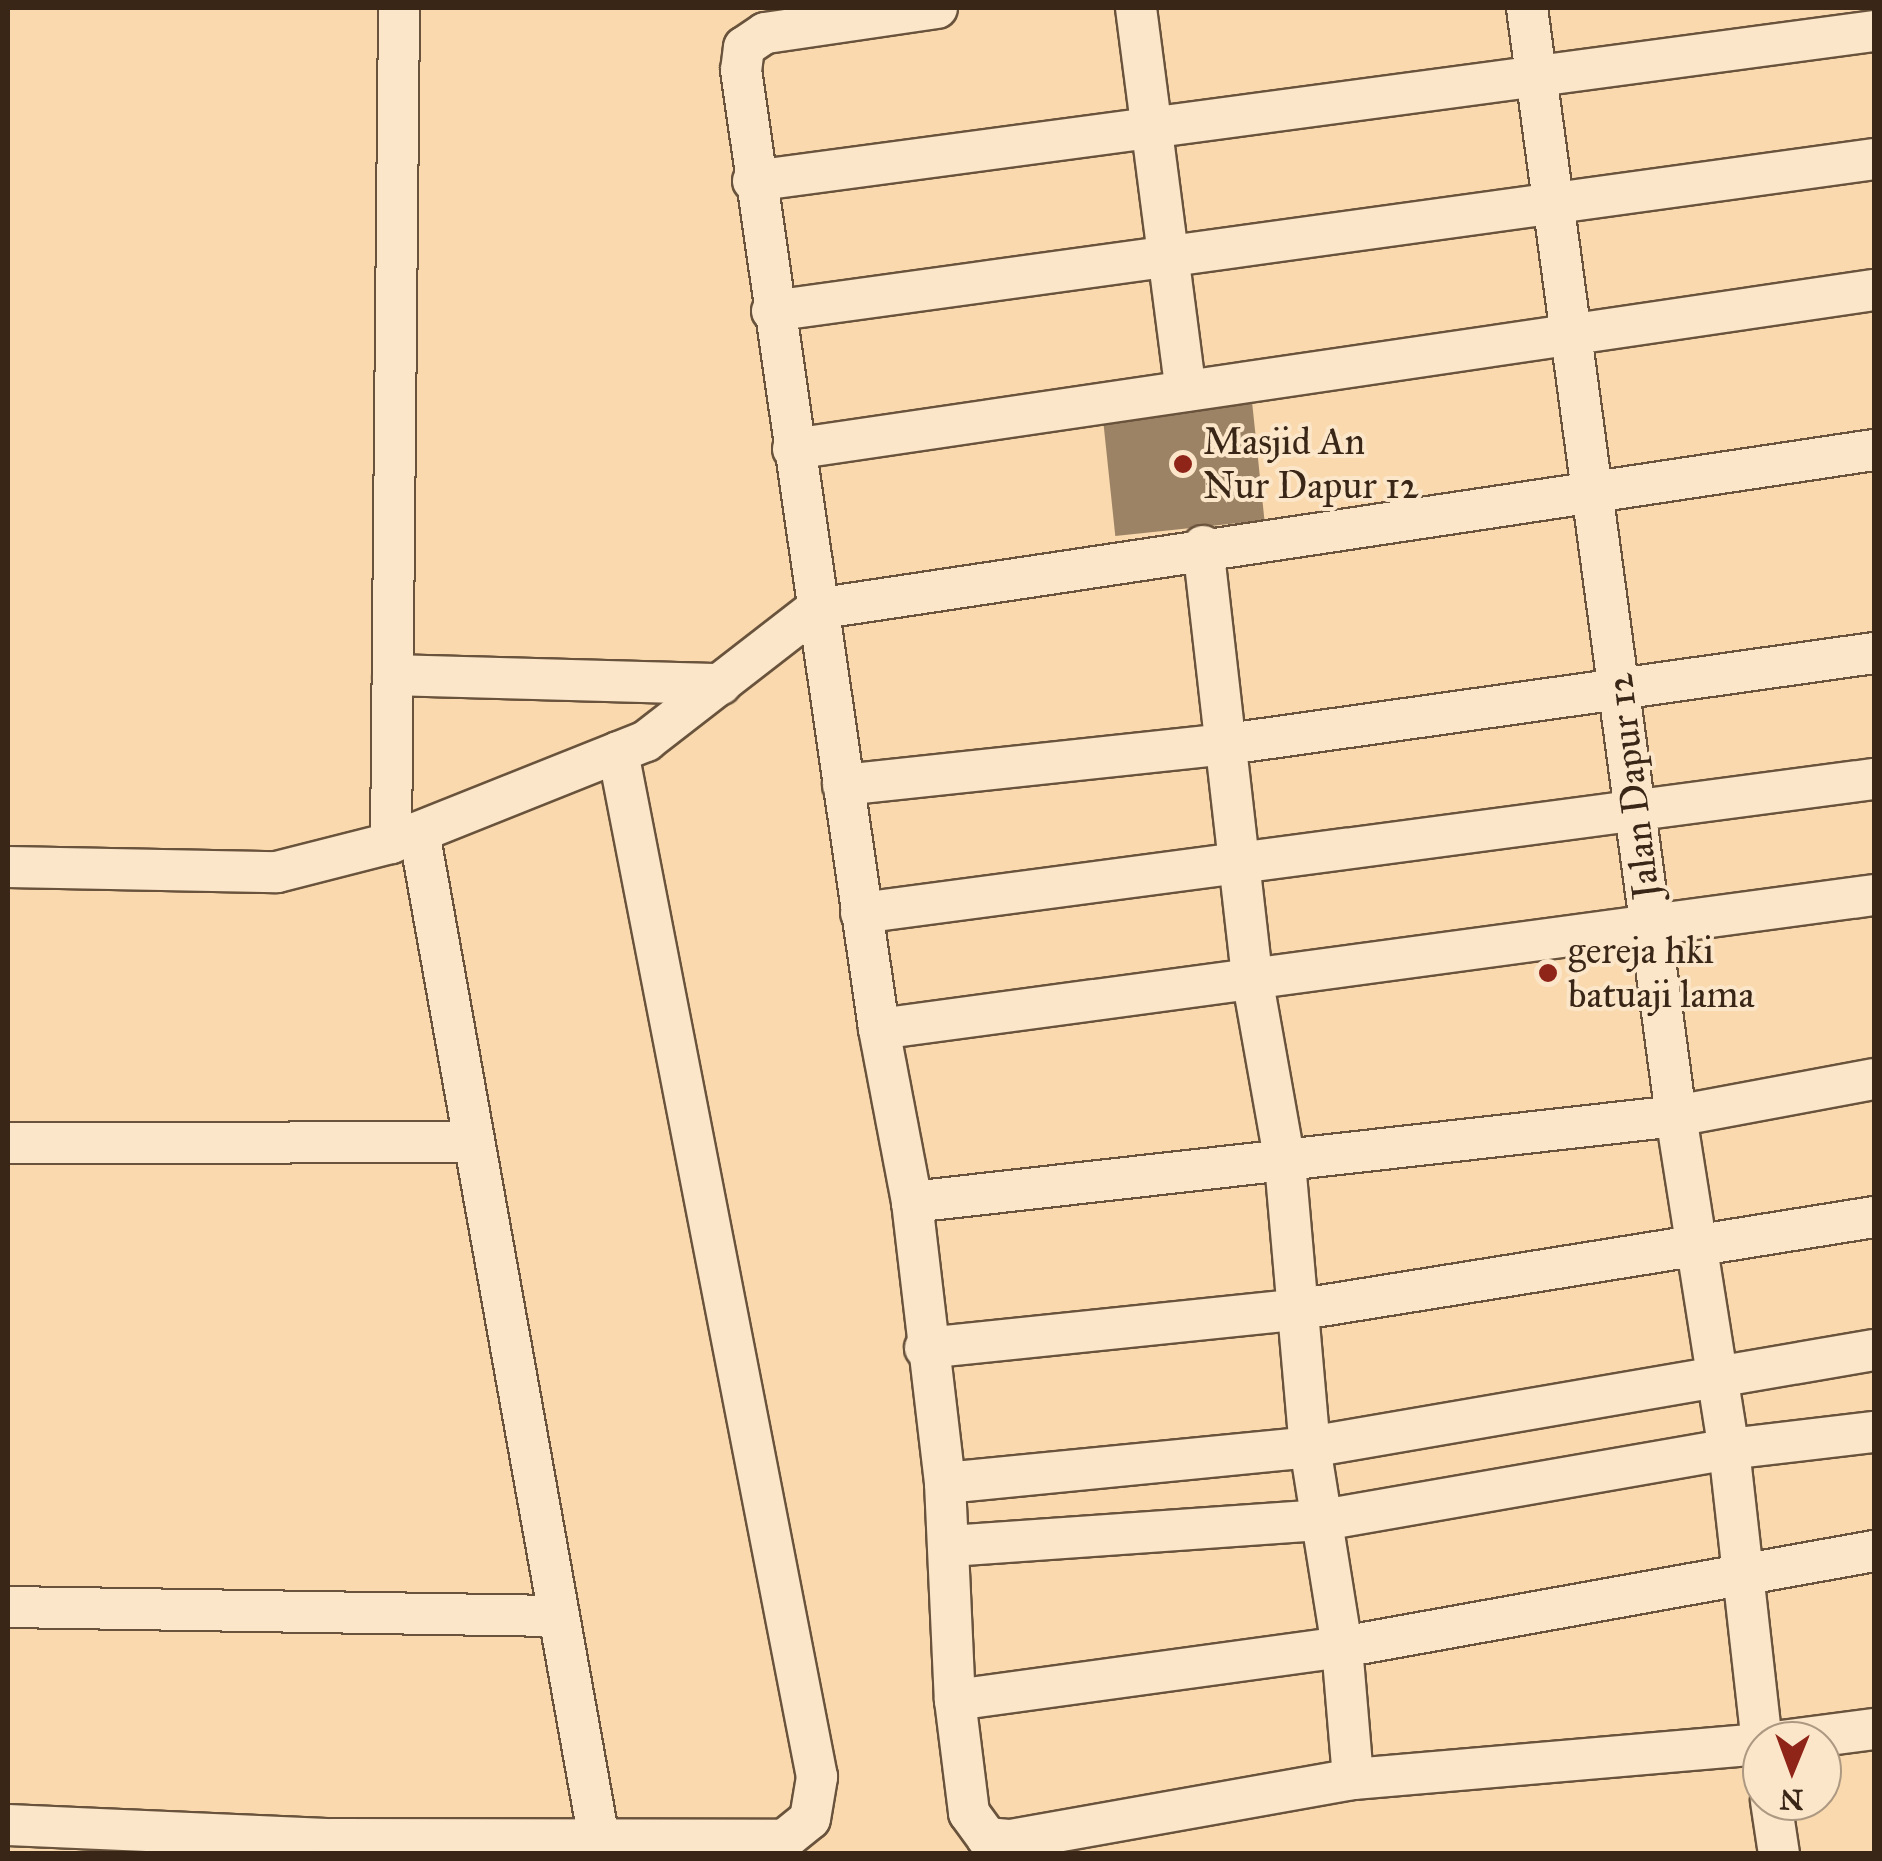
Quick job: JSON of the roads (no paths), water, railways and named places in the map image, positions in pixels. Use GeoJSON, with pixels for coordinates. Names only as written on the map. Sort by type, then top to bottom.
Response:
{"type":"FeatureCollection","features":[{"type":"Feature","properties":{"kind":"street"},"geometry":{"type":"LineString","coordinates":[[399,8],[393,675],[405,837],[474,1142],[599,1839]]}},
{"type":"Feature","properties":{"kind":"street"},"geometry":{"type":"LineString","coordinates":[[936,8],[765,32],[744,47],[753,181],[879,1029],[912,1202],[926,1348],[945,1482],[955,1700],[969,1813],[987,1838],[1011,1840],[1353,1780],[1742,1745]]}},
{"type":"Feature","properties":{"kind":"street"},"geometry":{"type":"LineString","coordinates":[[1136,8],[1148,127],[1186,390]]}},
{"type":"Feature","properties":{"kind":"street","name":"Jalan Dapur 12"},"geometry":{"type":"LineString","coordinates":[[1527,8],[1591,488],[1622,685],[1676,1116],[1729,1449],[1759,1721]]}},
{"type":"Feature","properties":{"kind":"street"},"geometry":{"type":"LineString","coordinates":[[753,181],[1874,31]]}},
{"type":"Feature","properties":{"kind":"street"},"geometry":{"type":"LineString","coordinates":[[772,311],[1874,159]]}},
{"type":"Feature","properties":{"kind":"street"},"geometry":{"type":"LineString","coordinates":[[792,449],[1874,290]]}},
{"type":"Feature","properties":{"kind":"street"},"geometry":{"type":"LineString","coordinates":[[8,867],[276,872],[405,837],[646,742],[816,609],[1203,546],[1874,450]]}},
{"type":"Feature","properties":{"kind":"street"},"geometry":{"type":"LineString","coordinates":[[1203,546],[1254,983],[1284,1163],[1302,1309],[1310,1447],[1342,1646],[1353,1780]]}},
{"type":"Feature","properties":{"kind":"street"},"geometry":{"type":"LineString","coordinates":[[843,786],[1228,744],[1622,685],[1874,653]]}},
{"type":"Feature","properties":{"kind":"street"},"geometry":{"type":"LineString","coordinates":[[393,675],[720,684]]}},
{"type":"Feature","properties":{"kind":"street"},"geometry":{"type":"LineString","coordinates":[[8,1826],[332,1846],[599,1839],[784,1840],[810,1819],[817,1776],[618,752]]}},
{"type":"Feature","properties":{"kind":"street"},"geometry":{"type":"LineString","coordinates":[[862,913],[1874,779]]}},
{"type":"Feature","properties":{"kind":"street"},"geometry":{"type":"LineString","coordinates":[[879,1029],[1254,983],[1874,895]]}},
{"type":"Feature","properties":{"kind":"street"},"geometry":{"type":"LineString","coordinates":[[912,1202],[1676,1116],[1874,1079]]}},
{"type":"Feature","properties":{"kind":"street"},"geometry":{"type":"LineString","coordinates":[[8,1144],[474,1142]]}},
{"type":"Feature","properties":{"kind":"street"},"geometry":{"type":"LineString","coordinates":[[926,1348],[1302,1309],[1874,1218]]}},
{"type":"Feature","properties":{"kind":"street"},"geometry":{"type":"LineString","coordinates":[[945,1482],[1310,1447],[1874,1350]]}},
{"type":"Feature","properties":{"kind":"street"},"geometry":{"type":"LineString","coordinates":[[950,1546],[1323,1520],[1729,1449],[1874,1432]]}},
{"type":"Feature","properties":{"kind":"street"},"geometry":{"type":"LineString","coordinates":[[955,1700],[1342,1646],[1741,1570],[1874,1551]]}},
{"type":"Feature","properties":{"kind":"street"},"geometry":{"type":"LineString","coordinates":[[8,1606],[559,1616]]}},
{"type":"Feature","properties":{"kind":"street"},"geometry":{"type":"LineString","coordinates":[[1842,1733],[1874,1729]]}},
{"type":"Feature","properties":{"kind":"street"},"geometry":{"type":"LineString","coordinates":[[1774,1821],[1779,1854]]}},
{"type":"Feature","properties":{"kind":"place","name":"Masjid An Nur Dapur 12"},"geometry":{"type":"Point","coordinates":[1183,464]}},
{"type":"Feature","properties":{"kind":"place","name":"gereja hki batuaji lama"},"geometry":{"type":"Point","coordinates":[1548,973]}}]}
